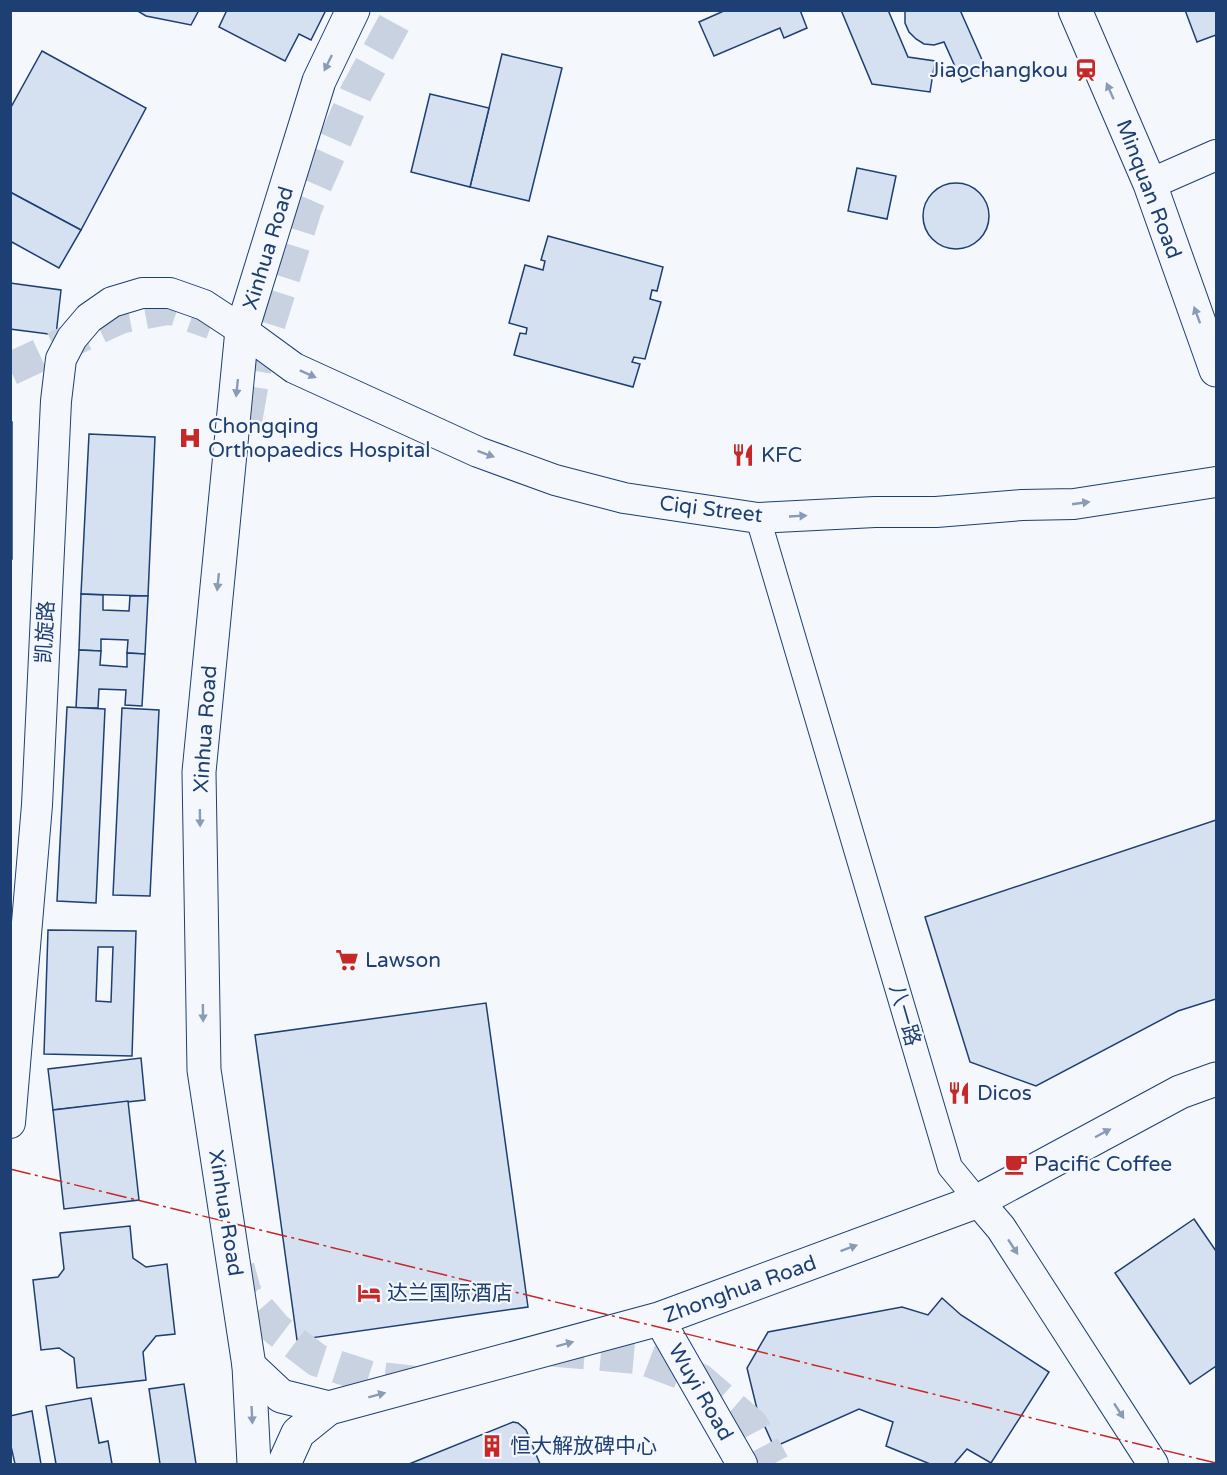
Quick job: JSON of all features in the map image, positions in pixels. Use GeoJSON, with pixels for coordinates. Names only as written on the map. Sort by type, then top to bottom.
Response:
{"type":"FeatureCollection","features":[{"type":"Feature","properties":{"kind":"main road","name":"Xinhua Road"},"geometry":{"type":"LineString","coordinates":[[254,1464],[249,1366],[204,1070],[199,772],[242,330],[319,81],[354,10]]}},
{"type":"Feature","properties":{"kind":"main road","name":"Minquan Road"},"geometry":{"type":"LineString","coordinates":[[1075,10],[1150,184],[1216,370]]}},
{"type":"Feature","properties":{"kind":"main road","name":"Zhonghua Road"},"geometry":{"type":"LineString","coordinates":[[249,1366],[281,1396],[329,1408],[659,1319],[978,1201],[1180,1092],[1216,1079]]}},
{"type":"Feature","properties":{"kind":"main road"},"geometry":{"type":"LineString","coordinates":[[284,1464],[298,1432],[329,1408]]}},
{"type":"Feature","properties":{"kind":"street"},"geometry":{"type":"LineString","coordinates":[[1150,184],[1216,155]]}},
{"type":"Feature","properties":{"kind":"street","name":"凯旋路"},"geometry":{"type":"LineString","coordinates":[[10,1123],[37,805],[56,401],[61,358],[72,338],[89,318],[112,302],[142,293],[170,293],[196,302],[242,330]]}},
{"type":"Feature","properties":{"kind":"street","name":"Ciqi Street"},"geometry":{"type":"LineString","coordinates":[[242,330],[294,368],[489,456],[555,480],[624,498],[758,518],[874,512],[936,512],[1022,505],[1074,504],[1216,482]]}},
{"type":"Feature","properties":{"kind":"street","name":"八一路"},"geometry":{"type":"LineString","coordinates":[[758,518],[950,1167],[1001,1228],[1153,1464]]}},
{"type":"Feature","properties":{"kind":"street","name":"Wuyi Road"},"geometry":{"type":"LineString","coordinates":[[659,1319],[742,1464]]}},
{"type":"Feature","properties":{"kind":"building"},"geometry":{"type":"Polygon","coordinates":[[[136,10],[199,10],[191,25],[146,16],[136,10]]]}},
{"type":"Feature","properties":{"kind":"building"},"geometry":{"type":"Polygon","coordinates":[[[227,10],[326,10],[311,40],[299,34],[285,61],[219,27],[227,10]]]}},
{"type":"Feature","properties":{"kind":"building"},"geometry":{"type":"Polygon","coordinates":[[[726,10],[800,10],[807,28],[784,38],[780,28],[714,56],[699,22],[726,10]]]}},
{"type":"Feature","properties":{"kind":"building"},"geometry":{"type":"Polygon","coordinates":[[[841,10],[888,10],[908,57],[935,61],[930,92],[872,84],[841,10]]]}},
{"type":"Feature","properties":{"kind":"building"},"geometry":{"type":"Polygon","coordinates":[[[905,10],[960,10],[987,71],[962,82],[944,42],[934,45],[924,44],[916,39],[909,32],[905,23],[905,10]]]}},
{"type":"Feature","properties":{"kind":"building"},"geometry":{"type":"Polygon","coordinates":[[[1185,10],[1216,10],[1216,35],[1197,42],[1185,10]]]}},
{"type":"Feature","properties":{"kind":"building"},"geometry":{"type":"Polygon","coordinates":[[[42,51],[146,108],[81,230],[10,192],[10,109],[42,51]]]}},
{"type":"Feature","properties":{"kind":"building"},"geometry":{"type":"Polygon","coordinates":[[[502,54],[562,68],[529,201],[470,187],[502,54]]]}},
{"type":"Feature","properties":{"kind":"building"},"geometry":{"type":"Polygon","coordinates":[[[430,94],[489,108],[470,187],[411,172],[430,94]]]}},
{"type":"Feature","properties":{"kind":"building"},"geometry":{"type":"Polygon","coordinates":[[[857,168],[896,176],[887,219],[848,211],[857,168]]]}},
{"type":"Feature","properties":{"kind":"building"},"geometry":{"type":"Polygon","coordinates":[[[949,183],[963,183],[975,188],[984,197],[989,216],[987,229],[980,240],[963,249],[949,249],[937,244],[928,235],[923,223],[923,209],[928,197],[937,188],[949,183]]]}},
{"type":"Feature","properties":{"kind":"building"},"geometry":{"type":"Polygon","coordinates":[[[10,192],[81,230],[59,268],[10,241],[10,192]]]}},
{"type":"Feature","properties":{"kind":"building"},"geometry":{"type":"Polygon","coordinates":[[[548,236],[663,267],[657,291],[652,290],[650,299],[661,302],[645,359],[634,357],[632,362],[640,364],[633,387],[514,355],[520,333],[526,334],[527,328],[509,323],[525,265],[543,270],[545,261],[541,260],[548,236]]]}},
{"type":"Feature","properties":{"kind":"building"},"geometry":{"type":"Polygon","coordinates":[[[10,283],[61,290],[56,335],[10,329],[10,283]]]}},
{"type":"Feature","properties":{"kind":"building"},"geometry":{"type":"Polygon","coordinates":[[[10,422],[12,422],[12,559],[10,559],[10,422]]]}},
{"type":"Feature","properties":{"kind":"building"},"geometry":{"type":"Polygon","coordinates":[[[89,434],[155,437],[148,596],[81,594],[89,434]]]}},
{"type":"Feature","properties":{"kind":"building"},"geometry":{"type":"Polygon","coordinates":[[[81,594],[103,595],[103,610],[129,611],[130,596],[148,596],[145,654],[127,653],[128,640],[101,639],[101,651],[79,650],[81,594]]]}},
{"type":"Feature","properties":{"kind":"building"},"geometry":{"type":"Polygon","coordinates":[[[79,650],[101,651],[100,665],[127,667],[127,653],[145,654],[142,706],[125,705],[126,690],[99,689],[98,708],[76,708],[79,650]]]}},
{"type":"Feature","properties":{"kind":"building"},"geometry":{"type":"Polygon","coordinates":[[[67,707],[105,709],[96,903],[57,901],[67,707]]]}},
{"type":"Feature","properties":{"kind":"building"},"geometry":{"type":"Polygon","coordinates":[[[122,708],[159,710],[150,896],[113,895],[122,708]]]}},
{"type":"Feature","properties":{"kind":"building"},"geometry":{"type":"Polygon","coordinates":[[[1216,820],[1216,999],[1178,1011],[1036,1086],[970,1062],[925,917],[1216,820]]]}},
{"type":"Feature","properties":{"kind":"building"},"geometry":{"type":"Polygon","coordinates":[[[48,930],[136,931],[132,1056],[44,1054],[48,930]],[[98,947],[96,1001],[111,1002],[113,947],[98,947]]]}},
{"type":"Feature","properties":{"kind":"building"},"geometry":{"type":"Polygon","coordinates":[[[486,1003],[528,1307],[297,1340],[255,1035],[486,1003]]]}},
{"type":"Feature","properties":{"kind":"building"},"geometry":{"type":"Polygon","coordinates":[[[141,1058],[145,1100],[53,1110],[48,1069],[141,1058]]]}},
{"type":"Feature","properties":{"kind":"building"},"geometry":{"type":"Polygon","coordinates":[[[128,1101],[139,1200],[64,1209],[53,1110],[128,1101]]]}},
{"type":"Feature","properties":{"kind":"building"},"geometry":{"type":"Polygon","coordinates":[[[1194,1219],[1216,1251],[1216,1366],[1190,1384],[1115,1273],[1194,1219]]]}},
{"type":"Feature","properties":{"kind":"building"},"geometry":{"type":"Polygon","coordinates":[[[130,1226],[133,1258],[146,1267],[167,1264],[175,1334],[156,1336],[143,1352],[146,1380],[77,1388],[74,1358],[59,1348],[41,1350],[33,1280],[58,1277],[64,1269],[60,1233],[130,1226]]]}},
{"type":"Feature","properties":{"kind":"building"},"geometry":{"type":"Polygon","coordinates":[[[942,1298],[961,1315],[1049,1372],[991,1463],[967,1449],[954,1464],[930,1464],[886,1446],[893,1422],[859,1409],[774,1447],[757,1409],[747,1368],[768,1332],[902,1307],[928,1315],[942,1298]]]}},
{"type":"Feature","properties":{"kind":"building"},"geometry":{"type":"Polygon","coordinates":[[[184,1384],[196,1464],[160,1464],[149,1389],[184,1384]]]}},
{"type":"Feature","properties":{"kind":"building"},"geometry":{"type":"Polygon","coordinates":[[[91,1398],[99,1443],[108,1441],[112,1464],[56,1464],[46,1406],[91,1398]]]}},
{"type":"Feature","properties":{"kind":"building"},"geometry":{"type":"Polygon","coordinates":[[[32,1411],[41,1464],[15,1464],[10,1442],[10,1416],[32,1411]]]}},
{"type":"Feature","properties":{"kind":"building","name":"恒大解放碑中心"},"geometry":{"type":"Polygon","coordinates":[[[513,1422],[526,1430],[540,1464],[409,1464],[513,1422]]]}},
{"type":"Feature","properties":{"kind":"tunnel"},"geometry":{"type":"LineString","coordinates":[[246,419],[255,368],[306,207],[356,93],[401,10]]}},
{"type":"Feature","properties":{"kind":"tunnel"},"geometry":{"type":"LineString","coordinates":[[10,369],[121,317],[170,308],[212,323]]}},
{"type":"Feature","properties":{"kind":"tunnel"},"geometry":{"type":"LineString","coordinates":[[238,1267],[245,1293],[276,1329],[317,1360],[369,1377],[421,1383]]}},
{"type":"Feature","properties":{"kind":"tunnel"},"geometry":{"type":"LineString","coordinates":[[552,1350],[642,1358],[700,1380],[752,1425],[773,1464]]}},
{"type":"Feature","properties":{"kind":"power"},"geometry":{"type":"LineString","coordinates":[[10,1169],[1216,1463]]}},
{"type":"Feature","properties":{"kind":"place","name":"Jiaochangkou"},"geometry":{"type":"Point","coordinates":[1086,70]}},
{"type":"Feature","properties":{"kind":"place","name":"Chongqing Orthopaedics Hospital"},"geometry":{"type":"Point","coordinates":[190,438]}},
{"type":"Feature","properties":{"kind":"place","name":"KFC"},"geometry":{"type":"Point","coordinates":[743,455]}},
{"type":"Feature","properties":{"kind":"place","name":"Lawson"},"geometry":{"type":"Point","coordinates":[347,960]}},
{"type":"Feature","properties":{"kind":"place","name":"Dicos"},"geometry":{"type":"Point","coordinates":[959,1093]}},
{"type":"Feature","properties":{"kind":"place","name":"Pacific Coffee"},"geometry":{"type":"Point","coordinates":[1016,1164]}},
{"type":"Feature","properties":{"kind":"place","name":"达兰国际酒店"},"geometry":{"type":"Point","coordinates":[369,1293]}},
{"type":"Feature","properties":{"kind":"place","name":"恒大解放碑中心"},"geometry":{"type":"Point","coordinates":[492,1446]}}]}
